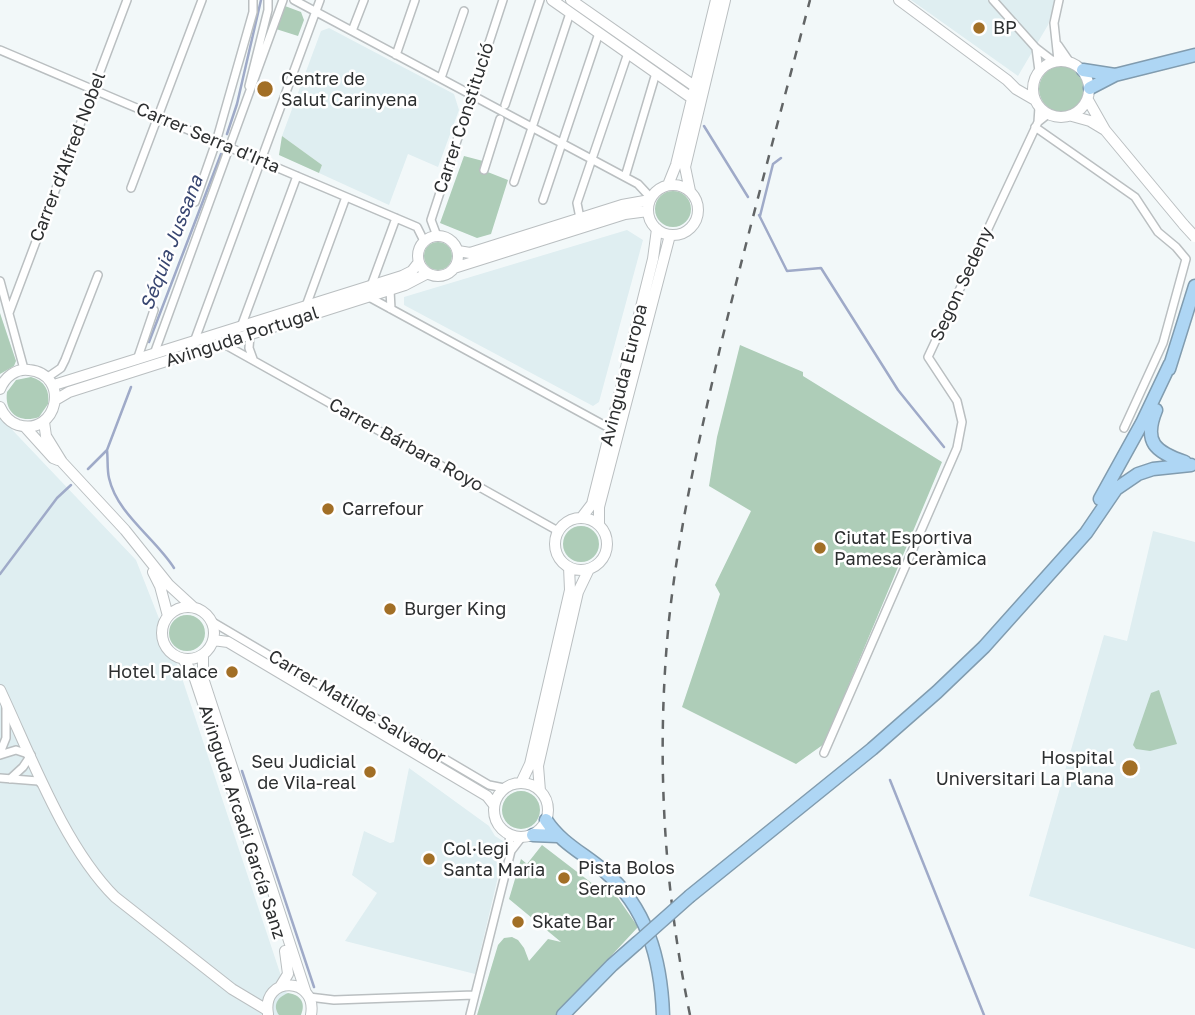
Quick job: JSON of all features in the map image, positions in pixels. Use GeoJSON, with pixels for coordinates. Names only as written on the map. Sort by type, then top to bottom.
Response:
{"type":"FeatureCollection","features":[{"type":"Feature","properties":{"kind":"highway"},"geometry":{"type":"LineString","coordinates":[[1083,70],[1115,75],[1194,56]]}},
{"type":"Feature","properties":{"kind":"highway"},"geometry":{"type":"LineString","coordinates":[[1089,94],[1115,75]]}},
{"type":"Feature","properties":{"kind":"highway"},"geometry":{"type":"LineString","coordinates":[[1193,465],[1167,456],[1156,448],[1150,435],[1152,421],[1195,286]]}},
{"type":"Feature","properties":{"kind":"highway"},"geometry":{"type":"LineString","coordinates":[[1066,553],[1108,486],[1170,364]]}},
{"type":"Feature","properties":{"kind":"highway"},"geometry":{"type":"LineString","coordinates":[[563,1015],[612,965],[690,896],[872,749],[937,691],[1014,614],[1086,533],[1116,489],[1126,481],[1153,469],[1193,465]]}},
{"type":"Feature","properties":{"kind":"highway"},"geometry":{"type":"LineString","coordinates":[[546,820],[557,836],[602,869],[628,893],[643,918],[652,946],[663,1015]]}},
{"type":"Feature","properties":{"kind":"highway"},"geometry":{"type":"LineString","coordinates":[[527,836],[557,836]]}},
{"type":"Feature","properties":{"kind":"highway"},"geometry":{"type":"LineString","coordinates":[[573,1015],[637,943]]}},
{"type":"Feature","properties":{"kind":"main road"},"geometry":{"type":"LineString","coordinates":[[552,0],[693,99]]}},
{"type":"Feature","properties":{"kind":"main road"},"geometry":{"type":"LineString","coordinates":[[571,0],[699,90]]}},
{"type":"Feature","properties":{"kind":"main road"},"geometry":{"type":"LineString","coordinates":[[690,191],[676,185],[668,185],[655,192],[648,211],[649,218],[657,229],[670,235],[685,232],[696,220],[698,205],[690,191],[685,167],[716,0]]}},
{"type":"Feature","properties":{"kind":"main road"},"geometry":{"type":"LineString","coordinates":[[668,185],[725,0]]}},
{"type":"Feature","properties":{"kind":"main road"},"geometry":{"type":"LineString","coordinates":[[899,0],[1048,114],[1090,121],[1105,130]]}},
{"type":"Feature","properties":{"kind":"main road"},"geometry":{"type":"LineString","coordinates":[[1037,103],[1033,81],[1039,71],[1060,61],[1083,70],[1089,94],[1105,130],[1195,237]]}},
{"type":"Feature","properties":{"kind":"main road"},"geometry":{"type":"LineString","coordinates":[[1007,80],[1021,83],[1033,81]]}},
{"type":"Feature","properties":{"kind":"main road"},"geometry":{"type":"LineString","coordinates":[[1072,116],[1082,109],[1089,94]]}},
{"type":"Feature","properties":{"kind":"main road"},"geometry":{"type":"LineString","coordinates":[[458,251],[470,253],[622,205],[651,199]]}},
{"type":"Feature","properties":{"kind":"main road"},"geometry":{"type":"LineString","coordinates":[[454,268],[458,251],[452,241],[437,236],[424,241],[418,251],[419,262],[428,273],[444,275],[454,268],[625,214],[648,211]]}},
{"type":"Feature","properties":{"kind":"main road","name":"Avinguda Europa"},"geometry":{"type":"LineString","coordinates":[[582,517],[592,504],[653,258],[657,229]]}},
{"type":"Feature","properties":{"kind":"main road","name":"Avinguda Europa"},"geometry":{"type":"LineString","coordinates":[[599,524],[599,507],[670,235]]}},
{"type":"Feature","properties":{"kind":"main road","name":"Avinguda Portugal"},"geometry":{"type":"LineString","coordinates":[[51,381],[154,355],[371,286],[412,271],[419,262]]}},
{"type":"Feature","properties":{"kind":"main road","name":"Avinguda Portugal"},"geometry":{"type":"LineString","coordinates":[[57,400],[69,392],[405,285],[428,273]]}},
{"type":"Feature","properties":{"kind":"main road"},"geometry":{"type":"LineString","coordinates":[[0,407],[3,415],[13,424],[25,427],[44,422],[53,412],[57,400],[51,381],[37,371],[24,369],[13,373],[1,384]]}},
{"type":"Feature","properties":{"kind":"main road"},"geometry":{"type":"LineString","coordinates":[[44,422],[46,436],[62,462],[117,521],[169,585],[211,621],[213,640],[203,655],[183,659],[173,655],[163,642],[163,626],[168,616],[179,608],[193,607]]}},
{"type":"Feature","properties":{"kind":"main road"},"geometry":{"type":"LineString","coordinates":[[25,427],[53,458],[62,462]]}},
{"type":"Feature","properties":{"kind":"main road"},"geometry":{"type":"LineString","coordinates":[[582,517],[599,524],[604,530],[608,545],[602,560],[589,569],[582,570],[562,562],[555,547],[558,531],[568,521],[582,517]]}},
{"type":"Feature","properties":{"kind":"main road"},"geometry":{"type":"LineString","coordinates":[[145,556],[160,586],[168,616]]}},
{"type":"Feature","properties":{"kind":"main road"},"geometry":{"type":"LineString","coordinates":[[521,783],[530,764],[567,604],[570,590],[569,567]]}},
{"type":"Feature","properties":{"kind":"main road"},"geometry":{"type":"LineString","coordinates":[[540,791],[538,766],[578,592],[589,569]]}},
{"type":"Feature","properties":{"kind":"main road","name":"Carrer Matilde Salvador"},"geometry":{"type":"LineString","coordinates":[[213,640],[228,642],[487,796],[494,805]]}},
{"type":"Feature","properties":{"kind":"main road","name":"Avinguda Arcadi García Sanz"},"geometry":{"type":"LineString","coordinates":[[203,655],[201,673],[308,995],[311,1012]]}},
{"type":"Feature","properties":{"kind":"main road","name":"Avinguda Arcadi García Sanz"},"geometry":{"type":"LineString","coordinates":[[183,659],[194,676],[288,961],[288,974],[280,987]]}},
{"type":"Feature","properties":{"kind":"main road"},"geometry":{"type":"LineString","coordinates":[[0,690],[63,822],[101,883],[115,897],[267,1013],[269,997],[280,987],[294,986],[308,995]]}},
{"type":"Feature","properties":{"kind":"main road"},"geometry":{"type":"LineString","coordinates":[[521,783],[535,786],[540,791],[548,804],[546,820],[527,836],[509,835],[496,822],[494,805],[504,788],[521,783]]}},
{"type":"Feature","properties":{"kind":"main road"},"geometry":{"type":"LineString","coordinates":[[242,995],[269,997]]}},
{"type":"Feature","properties":{"kind":"street","name":"Carrer d'Alfred Nobel"},"geometry":{"type":"LineString","coordinates":[[9,313],[127,0]]}},
{"type":"Feature","properties":{"kind":"street"},"geometry":{"type":"LineString","coordinates":[[131,188],[202,0]]}},
{"type":"Feature","properties":{"kind":"street"},"geometry":{"type":"LineString","coordinates":[[195,202],[216,142],[253,12],[253,0]]}},
{"type":"Feature","properties":{"kind":"street"},"geometry":{"type":"LineString","coordinates":[[236,134],[268,10],[268,0]]}},
{"type":"Feature","properties":{"kind":"street"},"geometry":{"type":"LineString","coordinates":[[154,355],[284,0]]}},
{"type":"Feature","properties":{"kind":"street"},"geometry":{"type":"LineString","coordinates":[[294,0],[638,184],[651,199]]}},
{"type":"Feature","properties":{"kind":"street"},"geometry":{"type":"LineString","coordinates":[[194,342],[320,0]]}},
{"type":"Feature","properties":{"kind":"street"},"geometry":{"type":"LineString","coordinates":[[352,31],[364,0]]}},
{"type":"Feature","properties":{"kind":"street"},"geometry":{"type":"LineString","coordinates":[[396,55],[415,0]]}},
{"type":"Feature","properties":{"kind":"street","name":"Carrer Constitució"},"geometry":{"type":"LineString","coordinates":[[431,220],[503,0]]}},
{"type":"Feature","properties":{"kind":"street"},"geometry":{"type":"LineString","coordinates":[[505,105],[540,0]]}},
{"type":"Feature","properties":{"kind":"street"},"geometry":{"type":"LineString","coordinates":[[993,0],[1036,48],[1060,61]]}},
{"type":"Feature","properties":{"kind":"street"},"geometry":{"type":"LineString","coordinates":[[1059,0],[1054,23],[1060,61]]}},
{"type":"Feature","properties":{"kind":"street"},"geometry":{"type":"LineString","coordinates":[[441,78],[464,12]]}},
{"type":"Feature","properties":{"kind":"street"},"geometry":{"type":"LineString","coordinates":[[514,182],[570,13]]}},
{"type":"Feature","properties":{"kind":"street"},"geometry":{"type":"LineString","coordinates":[[542,200],[599,33]]}},
{"type":"Feature","properties":{"kind":"street"},"geometry":{"type":"LineString","coordinates":[[1036,48],[1039,71]]}},
{"type":"Feature","properties":{"kind":"street","name":"Carrer Serra d'Irta"},"geometry":{"type":"LineString","coordinates":[[0,50],[417,227]]}},
{"type":"Feature","properties":{"kind":"street"},"geometry":{"type":"LineString","coordinates":[[580,218],[577,203],[628,53]]}},
{"type":"Feature","properties":{"kind":"street"},"geometry":{"type":"LineString","coordinates":[[625,177],[656,73]]}},
{"type":"Feature","properties":{"kind":"street","name":"Segon Sedeny"},"geometry":{"type":"LineString","coordinates":[[824,753],[957,448],[962,422],[957,401],[928,357],[1036,125],[1037,103]]}},
{"type":"Feature","properties":{"kind":"street","name":"Segon Sedeny"},"geometry":{"type":"LineString","coordinates":[[1036,125],[1048,114]]}},
{"type":"Feature","properties":{"kind":"street"},"geometry":{"type":"LineString","coordinates":[[484,170],[500,119]]}},
{"type":"Feature","properties":{"kind":"street"},"geometry":{"type":"LineString","coordinates":[[1036,125],[1135,197],[1158,232],[1186,259],[1163,343],[1124,428]]}},
{"type":"Feature","properties":{"kind":"street"},"geometry":{"type":"LineString","coordinates":[[241,327],[297,176]]}},
{"type":"Feature","properties":{"kind":"street"},"geometry":{"type":"LineString","coordinates":[[306,306],[346,197]]}},
{"type":"Feature","properties":{"kind":"street"},"geometry":{"type":"LineString","coordinates":[[371,286],[396,218]]}},
{"type":"Feature","properties":{"kind":"street"},"geometry":{"type":"LineString","coordinates":[[424,241],[417,227],[431,220],[437,236]]}},
{"type":"Feature","properties":{"kind":"street"},"geometry":{"type":"LineString","coordinates":[[1176,247],[1185,243]]}},
{"type":"Feature","properties":{"kind":"street"},"geometry":{"type":"LineString","coordinates":[[51,381],[65,360],[98,275]]}},
{"type":"Feature","properties":{"kind":"street"},"geometry":{"type":"LineString","coordinates":[[0,281],[24,369]]}},
{"type":"Feature","properties":{"kind":"street"},"geometry":{"type":"LineString","coordinates":[[390,290],[391,309]]}},
{"type":"Feature","properties":{"kind":"street"},"geometry":{"type":"LineString","coordinates":[[369,297],[611,429]]}},
{"type":"Feature","properties":{"kind":"street"},"geometry":{"type":"LineString","coordinates":[[137,360],[154,310]]}},
{"type":"Feature","properties":{"kind":"street"},"geometry":{"type":"LineString","coordinates":[[250,335],[249,348],[254,359]]}},
{"type":"Feature","properties":{"kind":"street","name":"Carrer Bárbara Royo"},"geometry":{"type":"LineString","coordinates":[[222,343],[558,531]]}},
{"type":"Feature","properties":{"kind":"street","name":"Carrer Matilde Salvador"},"geometry":{"type":"LineString","coordinates":[[211,621],[489,785],[504,788]]}},
{"type":"Feature","properties":{"kind":"street"},"geometry":{"type":"LineString","coordinates":[[0,754],[6,738],[6,703]]}},
{"type":"Feature","properties":{"kind":"street"},"geometry":{"type":"LineString","coordinates":[[0,754],[16,750],[31,755],[23,768],[10,779]]}},
{"type":"Feature","properties":{"kind":"street"},"geometry":{"type":"LineString","coordinates":[[0,778],[38,781],[46,787]]}},
{"type":"Feature","properties":{"kind":"street"},"geometry":{"type":"LineString","coordinates":[[470,1015],[510,851],[509,835]]}},
{"type":"Feature","properties":{"kind":"street"},"geometry":{"type":"LineString","coordinates":[[510,851],[527,836]]}},
{"type":"Feature","properties":{"kind":"street"},"geometry":{"type":"LineString","coordinates":[[308,995],[334,1000],[474,995]]}},
{"type":"Feature","properties":{"kind":"street"},"geometry":{"type":"LineString","coordinates":[[311,1012],[334,1000]]}},
{"type":"Feature","properties":{"kind":"shaded area"},"geometry":{"type":"Polygon","coordinates":[[[911,0],[1056,0],[1048,25],[1018,76],[911,0]]]}},
{"type":"Feature","properties":{"kind":"shaded area"},"geometry":{"type":"Polygon","coordinates":[[[329,28],[454,94],[459,110],[438,167],[408,154],[389,205],[319,173],[322,165],[282,136],[321,31],[329,28]]]}},
{"type":"Feature","properties":{"kind":"shaded area"},"geometry":{"type":"Polygon","coordinates":[[[627,230],[643,240],[599,402],[593,406],[404,305],[404,297],[627,230]]]}},
{"type":"Feature","properties":{"kind":"shaded area"},"geometry":{"type":"Polygon","coordinates":[[[0,417],[136,560],[180,672],[294,1015],[0,1015],[0,417]]]}},
{"type":"Feature","properties":{"kind":"shaded area","name":"Hospital Universitari La Plana"},"geometry":{"type":"Polygon","coordinates":[[[1153,531],[1195,542],[1195,949],[1029,896],[1104,635],[1127,641],[1153,531]]]}},
{"type":"Feature","properties":{"kind":"shaded area","name":"Col·legi Santa Maria"},"geometry":{"type":"Polygon","coordinates":[[[409,768],[489,826],[495,836],[506,843],[475,974],[345,941],[377,893],[352,875],[364,831],[390,843],[394,842],[409,768]]]}},
{"type":"Feature","properties":{"kind":"green space"},"geometry":{"type":"Polygon","coordinates":[[[285,6],[301,12],[304,20],[298,36],[276,29],[285,6]]]}},
{"type":"Feature","properties":{"kind":"green space"},"geometry":{"type":"Polygon","coordinates":[[[1062,66],[1078,73],[1085,89],[1078,105],[1062,112],[1046,105],[1039,89],[1046,73],[1062,66]]]}},
{"type":"Feature","properties":{"kind":"green space"},"geometry":{"type":"Polygon","coordinates":[[[282,136],[322,165],[319,173],[279,155],[282,136]]]}},
{"type":"Feature","properties":{"kind":"green space"},"geometry":{"type":"Polygon","coordinates":[[[464,156],[483,161],[480,169],[508,180],[491,234],[477,238],[440,223],[464,156]]]}},
{"type":"Feature","properties":{"kind":"green space"},"geometry":{"type":"Polygon","coordinates":[[[673,191],[686,196],[691,209],[686,222],[673,227],[660,222],[655,209],[660,196],[673,191]]]}},
{"type":"Feature","properties":{"kind":"green space"},"geometry":{"type":"Polygon","coordinates":[[[438,242],[448,246],[452,256],[448,266],[438,270],[428,266],[424,256],[428,246],[438,242]]]}},
{"type":"Feature","properties":{"kind":"green space"},"geometry":{"type":"Polygon","coordinates":[[[0,313],[16,361],[14,366],[0,374],[0,313]]]}},
{"type":"Feature","properties":{"kind":"green space","name":"Ciutat Esportiva Pamesa Ceràmica"},"geometry":{"type":"Polygon","coordinates":[[[740,345],[803,372],[803,376],[942,462],[824,744],[796,764],[682,707],[720,594],[715,585],[751,511],[709,486],[717,437],[740,345]]]}},
{"type":"Feature","properties":{"kind":"green space"},"geometry":{"type":"Polygon","coordinates":[[[31,377],[46,387],[48,404],[39,417],[20,418],[8,406],[7,392],[16,380],[31,377]]]}},
{"type":"Feature","properties":{"kind":"green space"},"geometry":{"type":"Polygon","coordinates":[[[581,526],[594,531],[599,544],[594,557],[581,562],[568,557],[563,544],[568,531],[581,526]]]}},
{"type":"Feature","properties":{"kind":"green space"},"geometry":{"type":"Polygon","coordinates":[[[187,615],[200,620],[205,633],[200,646],[187,651],[174,646],[169,633],[174,620],[187,615]]]}},
{"type":"Feature","properties":{"kind":"green space"},"geometry":{"type":"Polygon","coordinates":[[[1159,690],[1177,744],[1150,751],[1136,749],[1133,745],[1151,693],[1159,690]]]}},
{"type":"Feature","properties":{"kind":"green space"},"geometry":{"type":"Polygon","coordinates":[[[521,791],[535,796],[540,810],[535,824],[521,829],[507,824],[502,810],[507,796],[521,791]]]}},
{"type":"Feature","properties":{"kind":"green space"},"geometry":{"type":"Polygon","coordinates":[[[542,845],[602,891],[611,888],[638,927],[556,1015],[477,1015],[498,945],[504,938],[512,937],[518,940],[529,961],[548,939],[561,942],[509,899],[521,859],[527,864],[542,845]]]}},
{"type":"Feature","properties":{"kind":"green space"},"geometry":{"type":"Polygon","coordinates":[[[288,993],[301,1000],[301,1015],[279,1015],[277,1002],[288,993]]]}},
{"type":"Feature","properties":{"kind":"waterway","name":"Séquia Jussana"},"geometry":{"type":"LineString","coordinates":[[227,134],[237,104],[261,0]]}},
{"type":"Feature","properties":{"kind":"waterway"},"geometry":{"type":"LineString","coordinates":[[704,126],[748,197]]}},
{"type":"Feature","properties":{"kind":"waterway","name":"Séquia Jussana"},"geometry":{"type":"LineString","coordinates":[[149,342],[221,154]]}},
{"type":"Feature","properties":{"kind":"waterway"},"geometry":{"type":"LineString","coordinates":[[760,216],[773,164],[781,158]]}},
{"type":"Feature","properties":{"kind":"waterway"},"geometry":{"type":"LineString","coordinates":[[759,215],[787,271],[821,268],[898,390],[944,447]]}},
{"type":"Feature","properties":{"kind":"waterway","name":"Séquia Jussana"},"geometry":{"type":"LineString","coordinates":[[88,469],[107,450],[131,387]]}},
{"type":"Feature","properties":{"kind":"waterway"},"geometry":{"type":"LineString","coordinates":[[107,450],[108,472],[113,491],[128,514],[174,568]]}},
{"type":"Feature","properties":{"kind":"waterway"},"geometry":{"type":"LineString","coordinates":[[0,574],[57,498],[71,485]]}},
{"type":"Feature","properties":{"kind":"waterway"},"geometry":{"type":"LineString","coordinates":[[242,771],[314,987]]}},
{"type":"Feature","properties":{"kind":"waterway"},"geometry":{"type":"LineString","coordinates":[[890,780],[984,1015]]}},
{"type":"Feature","properties":{"kind":"railway"},"geometry":{"type":"LineString","coordinates":[[690,1015],[674,917],[664,818],[663,719],[673,585],[684,516],[713,378],[810,0]]}},
{"type":"Feature","properties":{"kind":"place","name":"BP"},"geometry":{"type":"Point","coordinates":[979,28]}},
{"type":"Feature","properties":{"kind":"place","name":"Centre de Salut Carinyena"},"geometry":{"type":"Point","coordinates":[265,89]}},
{"type":"Feature","properties":{"kind":"place","name":"Carrefour"},"geometry":{"type":"Point","coordinates":[328,509]}},
{"type":"Feature","properties":{"kind":"place","name":"Ciutat Esportiva Pamesa Ceràmica"},"geometry":{"type":"Point","coordinates":[820,548]}},
{"type":"Feature","properties":{"kind":"place","name":"Burger King"},"geometry":{"type":"Point","coordinates":[390,609]}},
{"type":"Feature","properties":{"kind":"place","name":"Hotel Palace"},"geometry":{"type":"Point","coordinates":[232,672]}},
{"type":"Feature","properties":{"kind":"place","name":"Hospital Universitari La Plana"},"geometry":{"type":"Point","coordinates":[1130,768]}},
{"type":"Feature","properties":{"kind":"place","name":"Seu Judicial de Vila-real"},"geometry":{"type":"Point","coordinates":[370,772]}},
{"type":"Feature","properties":{"kind":"place","name":"Col·legi Santa Maria"},"geometry":{"type":"Point","coordinates":[429,859]}},
{"type":"Feature","properties":{"kind":"place","name":"Pista Bolos Serrano"},"geometry":{"type":"Point","coordinates":[564,878]}},
{"type":"Feature","properties":{"kind":"place","name":"Skate Bar"},"geometry":{"type":"Point","coordinates":[518,922]}}]}
